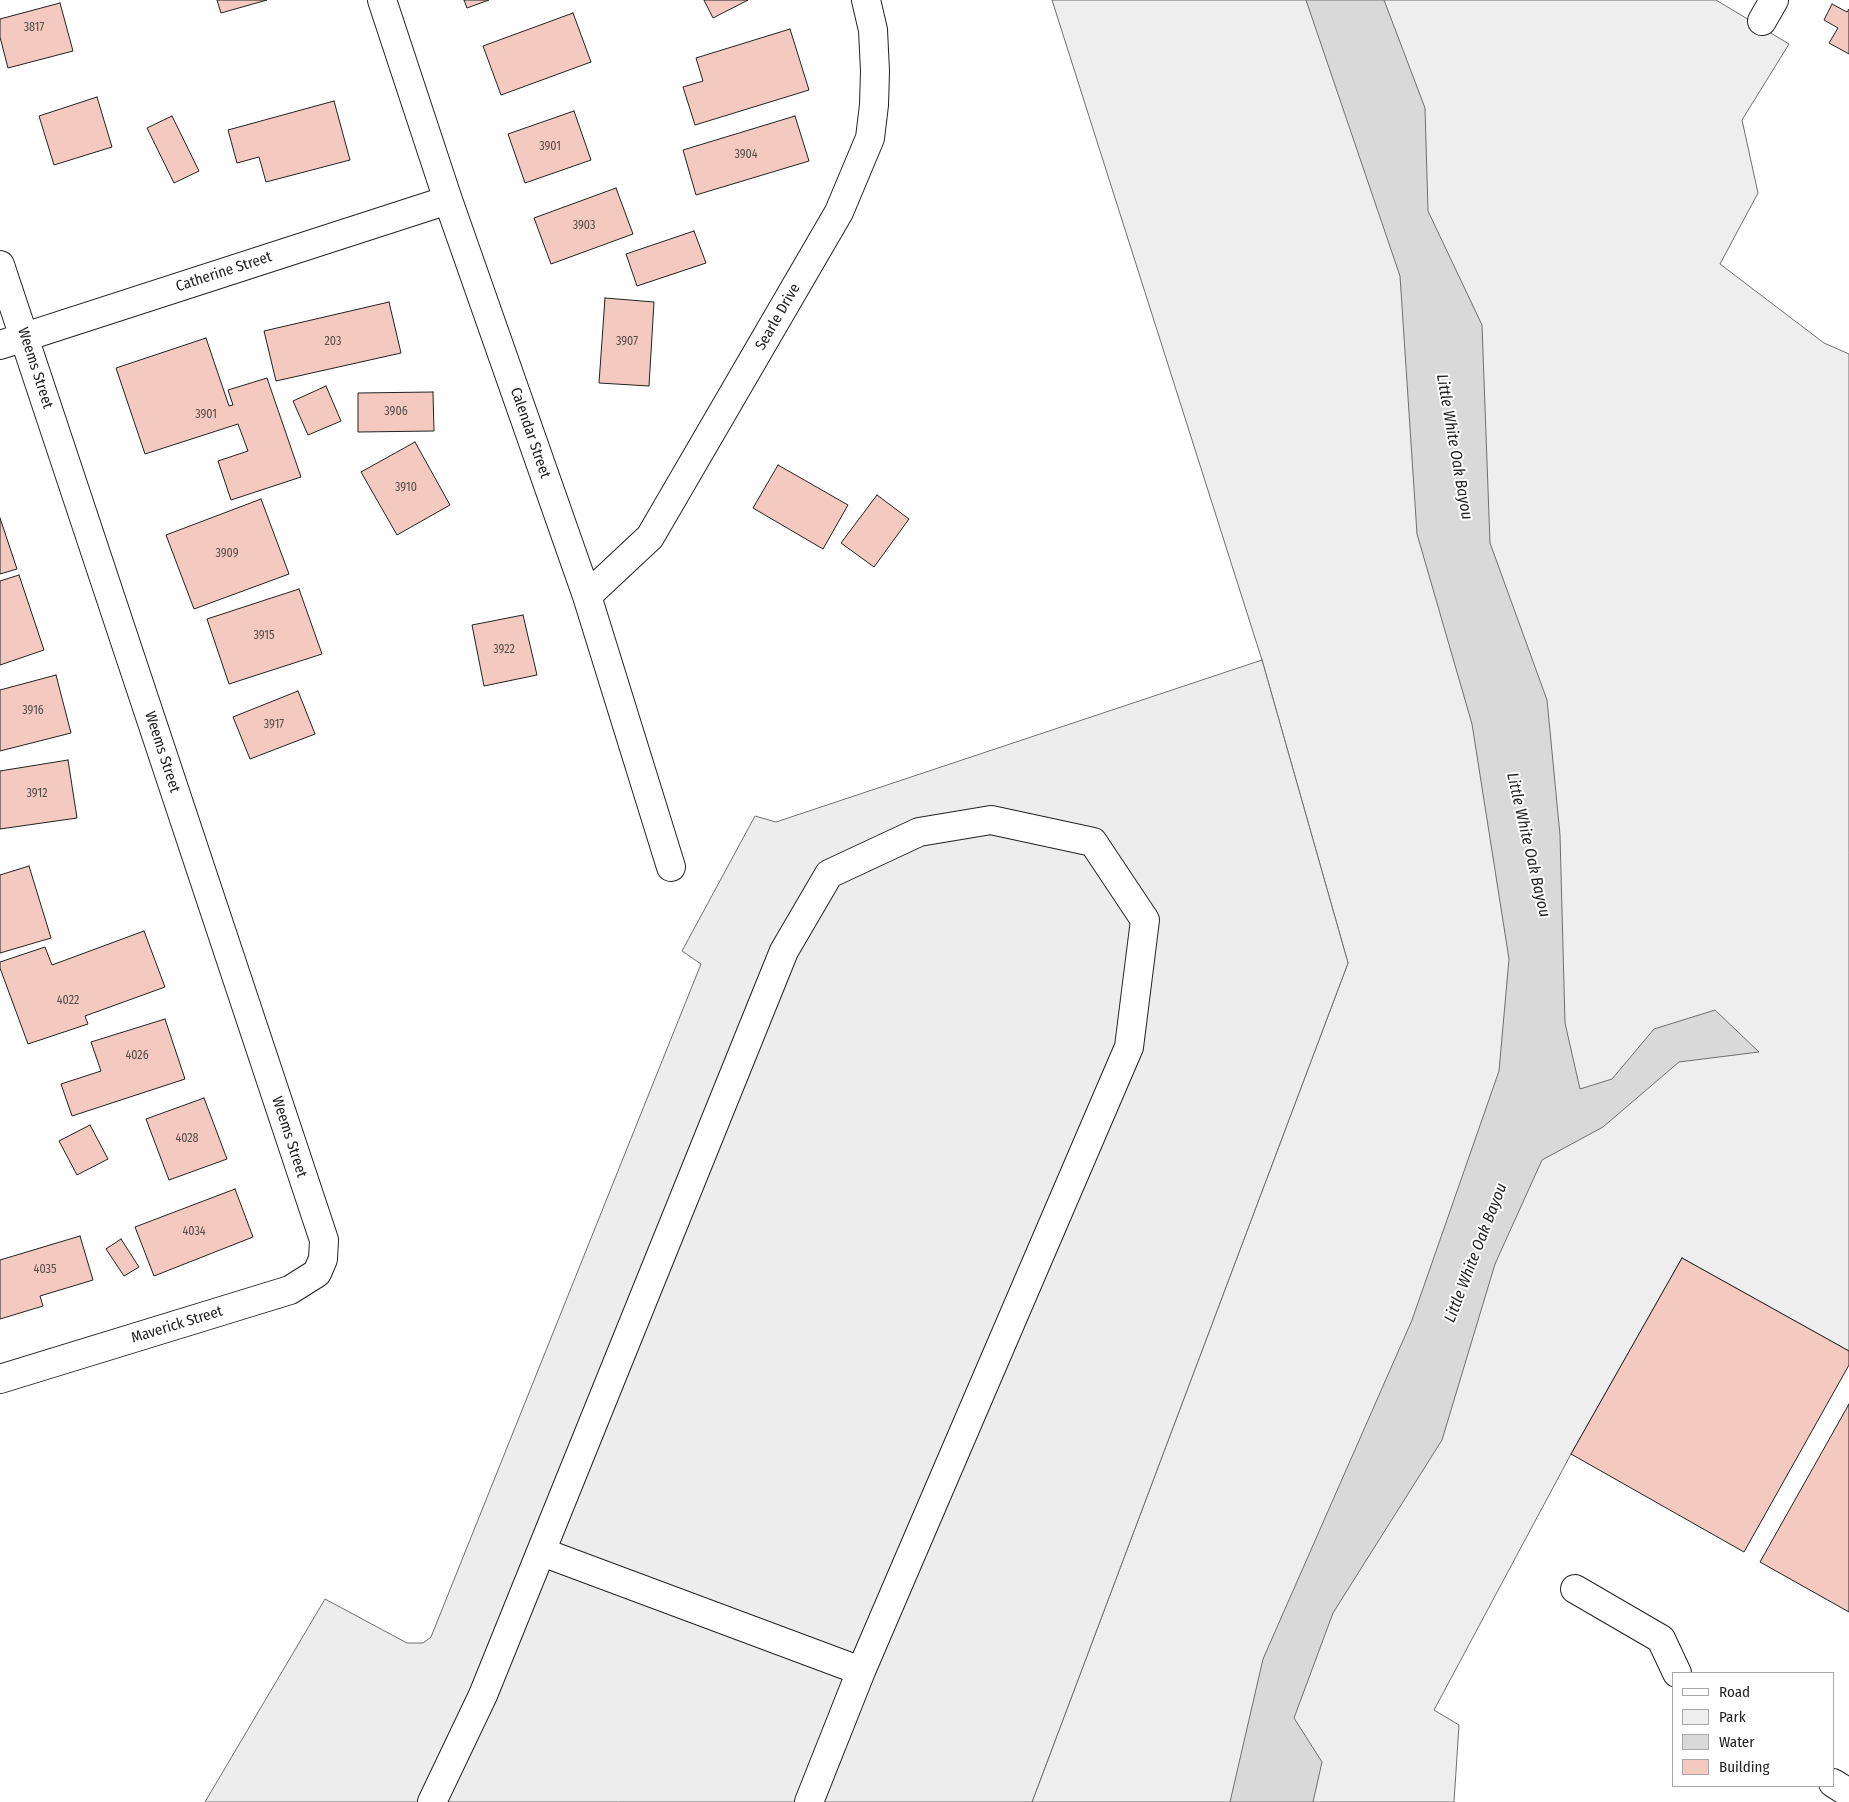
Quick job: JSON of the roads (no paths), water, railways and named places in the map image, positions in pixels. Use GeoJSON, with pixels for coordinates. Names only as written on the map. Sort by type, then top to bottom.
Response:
{"type":"FeatureCollection","features":[{"type":"Feature","properties":{"kind":"street","name":"Calendar Street"},"geometry":{"type":"LineString","coordinates":[[382,0],[448,200],[587,596],[671,867]]}},
{"type":"Feature","properties":{"kind":"street","name":"Searle Drive"},"geometry":{"type":"LineString","coordinates":[[587,596],[650,537],[839,212],[870,138],[874,105],[875,71],[873,30],[866,0]]}},
{"type":"Feature","properties":{"kind":"street","name":"Catherine Street"},"geometry":{"type":"LineString","coordinates":[[12,341],[448,200]]}},
{"type":"Feature","properties":{"kind":"street","name":"Weems Street"},"geometry":{"type":"LineString","coordinates":[[0,265],[12,341],[324,1240]]}},
{"type":"Feature","properties":{"kind":"street"},"geometry":{"type":"LineString","coordinates":[[432,1802],[483,1695],[784,951],[829,874],[919,832],[991,820],[1093,842],[1145,920],[1129,1047],[861,1671],[809,1802]]}},
{"type":"Feature","properties":{"kind":"street","name":"Maverick Street"},"geometry":{"type":"LineString","coordinates":[[0,1379],[290,1290],[317,1273],[323,1259],[324,1240]]}},
{"type":"Feature","properties":{"kind":"street"},"geometry":{"type":"LineString","coordinates":[[542,1552],[861,1671]]}},
{"type":"Feature","properties":{"kind":"street"},"geometry":{"type":"LineString","coordinates":[[1575,1589],[1661,1639],[1677,1672]]}},
{"type":"Feature","properties":{"kind":"street"},"geometry":{"type":"LineString","coordinates":[[1834,1784],[1849,1793]]}},
{"type":"Feature","properties":{"kind":"water","name":"Little White Oak Bayou"},"geometry":{"type":"Polygon","coordinates":[[[1306,0],[1384,0],[1425,108],[1428,211],[1482,325],[1490,543],[1547,700],[1560,835],[1565,1023],[1580,1089],[1612,1079],[1654,1029],[1715,1010],[1759,1052],[1679,1062],[1603,1127],[1542,1160],[1495,1264],[1442,1440],[1333,1613],[1294,1718],[1322,1762],[1313,1802],[1230,1802],[1263,1659],[1412,1320],[1499,1071],[1509,959],[1472,724],[1417,534],[1400,276],[1306,0]]]}}]}
